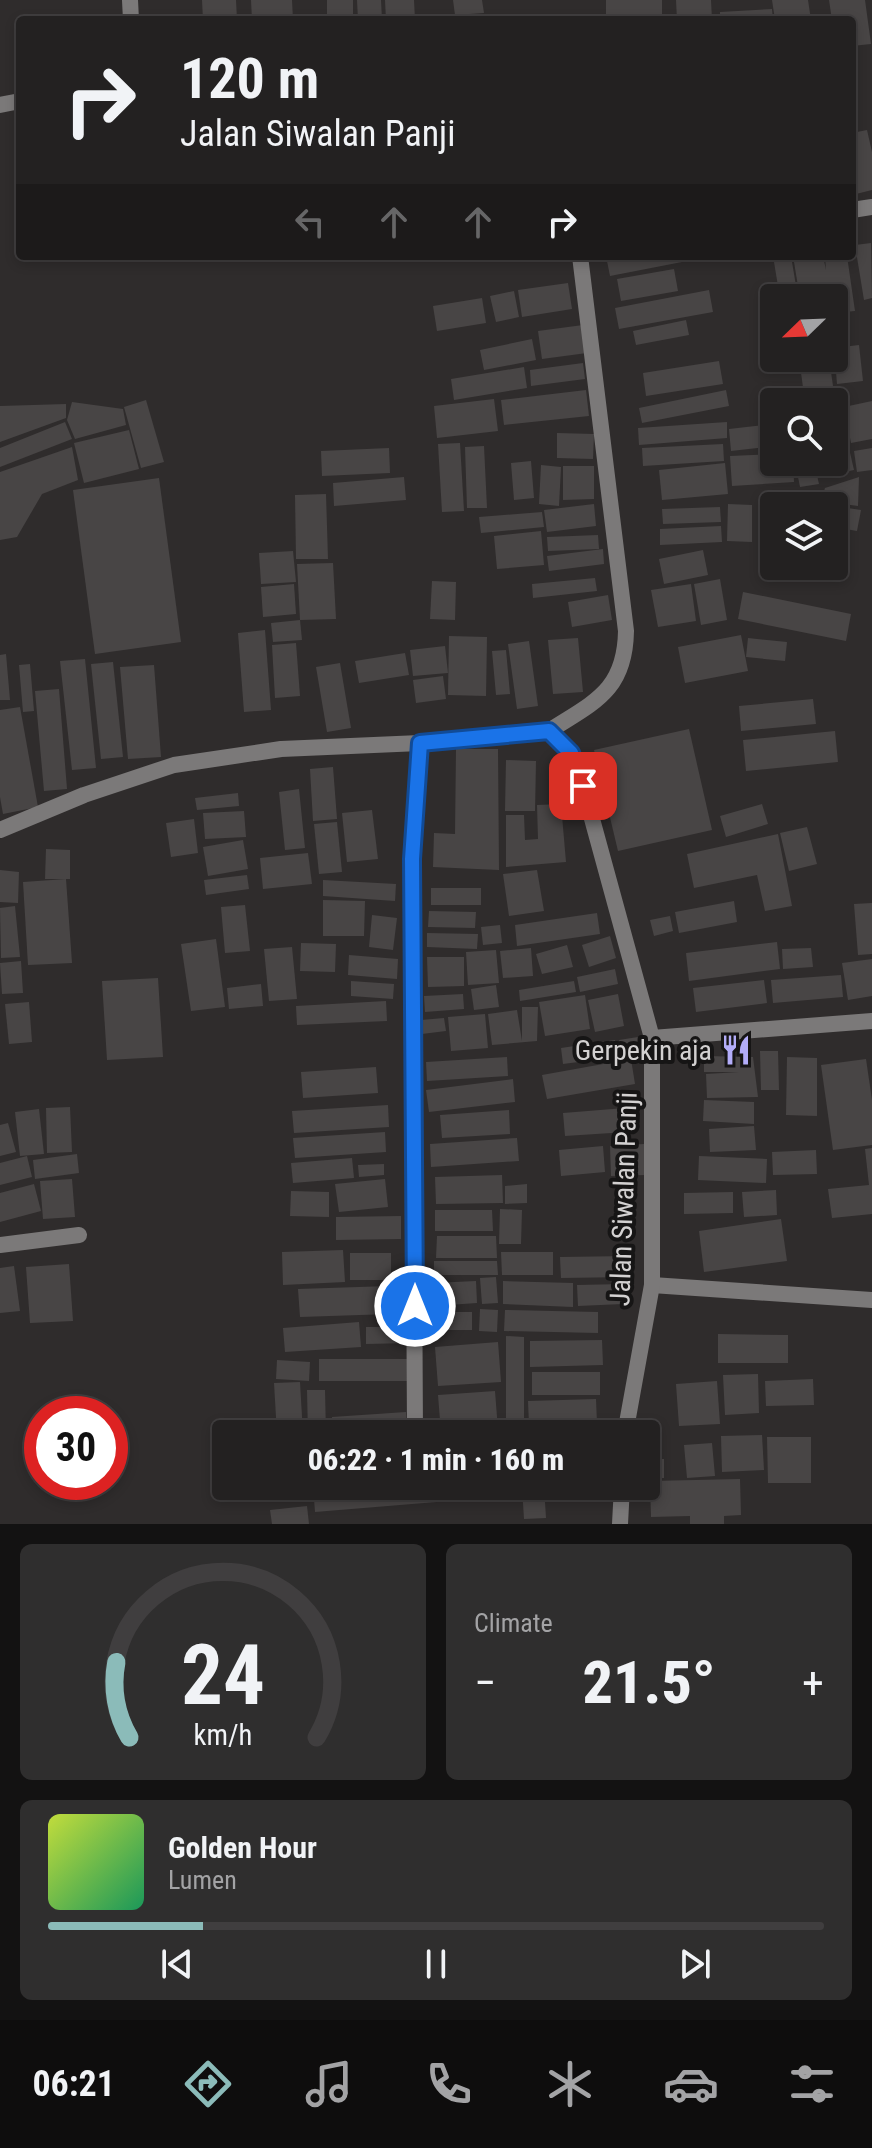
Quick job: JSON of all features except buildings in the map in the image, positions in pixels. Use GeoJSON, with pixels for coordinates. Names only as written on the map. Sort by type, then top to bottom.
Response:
{"type":"FeatureCollection","features":[{"type":"Feature","properties":{"kind":"street"},"geometry":{"type":"LineString","coordinates":[[0,830],[84,795],[174,765],[281,749],[420,743],[549,731],[606,694],[618,677],[626,650],[580,260]]}},
{"type":"Feature","properties":{"kind":"street","name":"Jalan Siwalan Panji"},"geometry":{"type":"LineString","coordinates":[[549,731],[571,753],[583,786],[652,1038],[652,1285],[627,1420]]}},
{"type":"Feature","properties":{"kind":"street"},"geometry":{"type":"LineString","coordinates":[[415,1420],[412,859],[420,743]]}},
{"type":"Feature","properties":{"kind":"street"},"geometry":{"type":"LineString","coordinates":[[652,1038],[872,1021]]}},
{"type":"Feature","properties":{"kind":"street"},"geometry":{"type":"LineString","coordinates":[[0,1245],[79,1235]]}},
{"type":"Feature","properties":{"kind":"street"},"geometry":{"type":"LineString","coordinates":[[652,1285],[872,1300]]}},
{"type":"Feature","properties":{"kind":"street"},"geometry":{"type":"LineString","coordinates":[[620,1524],[621,1500]]}},
{"type":"Feature","properties":{"kind":"place","name":"Gerpekin aja"},"geometry":{"type":"Point","coordinates":[736,1050]}},
{"type":"Feature","properties":{"kind":"route"},"geometry":{"type":"LineString","coordinates":[[415,1306],[412,859],[420,743],[549,731],[571,753],[583,786]]}}]}
